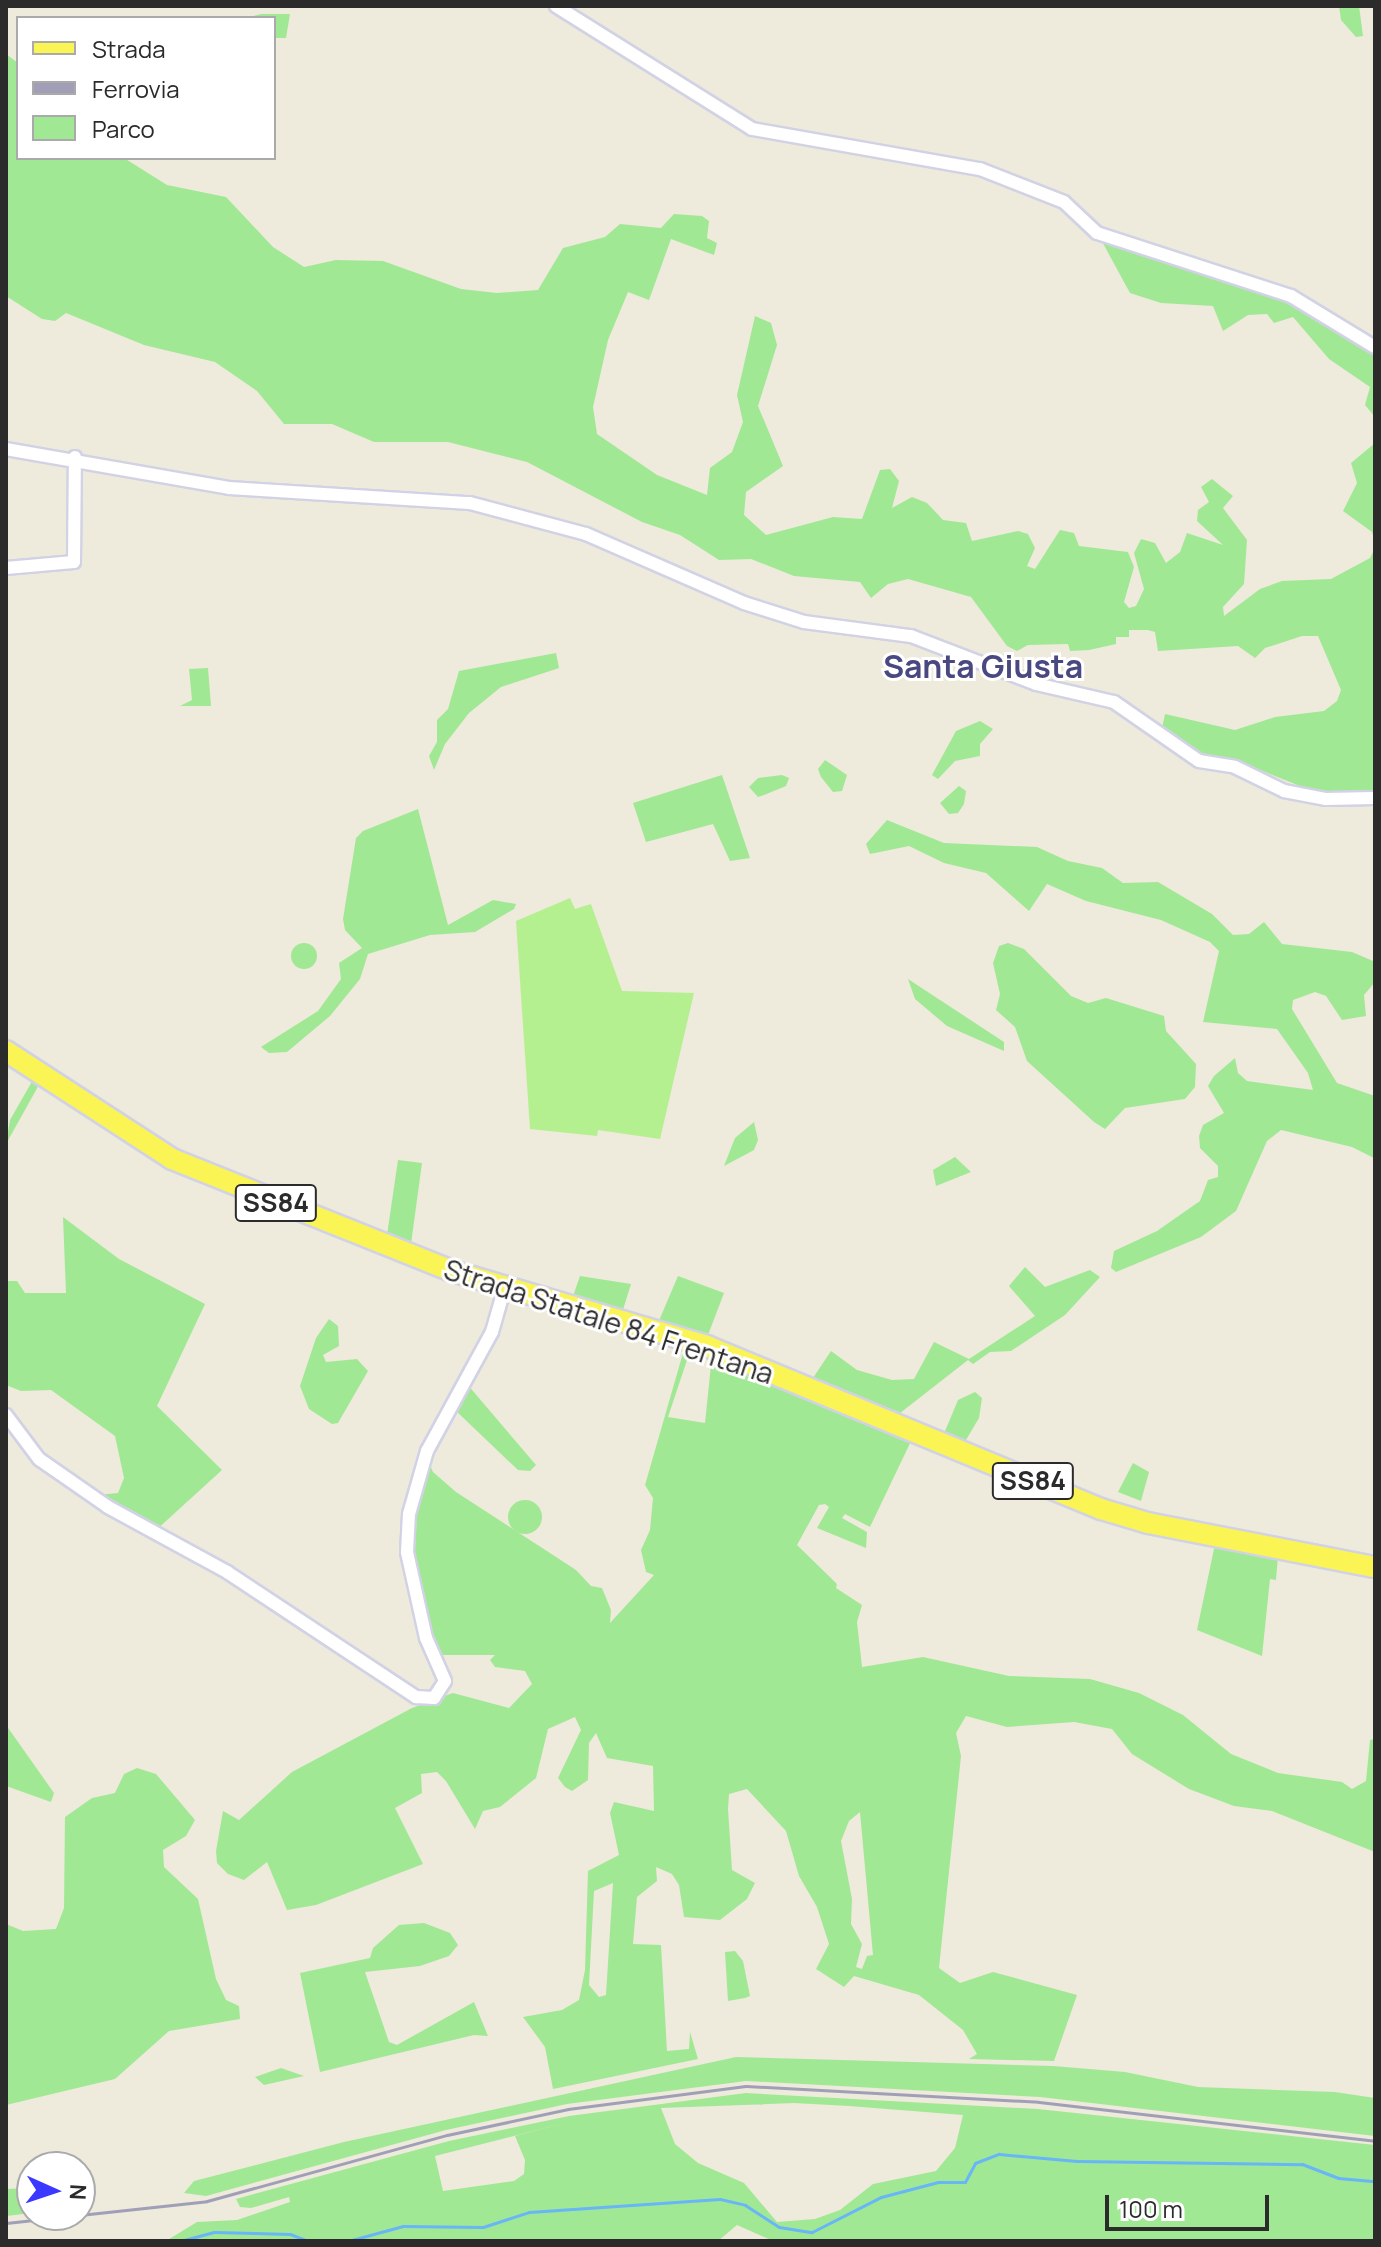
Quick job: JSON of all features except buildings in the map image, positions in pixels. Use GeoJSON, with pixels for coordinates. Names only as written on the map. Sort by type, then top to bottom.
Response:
{"type":"FeatureCollection","features":[{"type":"Feature","properties":{"kind":"main road","name":"Strada Statale 84 Frentana"},"geometry":{"type":"LineString","coordinates":[[6,1051],[172,1159],[504,1290],[707,1346],[1101,1509],[1174,1529],[1375,1567]]}},
{"type":"Feature","properties":{"kind":"street"},"geometry":{"type":"LineString","coordinates":[[556,6],[752,129],[980,169],[1064,202],[1097,233],[1291,296],[1375,347]]}},
{"type":"Feature","properties":{"kind":"street"},"geometry":{"type":"LineString","coordinates":[[6,449],[75,457],[229,488],[470,503],[586,534],[744,603],[804,622],[911,636],[1036,684],[1114,702],[1199,761],[1235,767],[1284,791],[1326,799],[1375,798]]}},
{"type":"Feature","properties":{"kind":"street"},"geometry":{"type":"LineString","coordinates":[[6,568],[74,562],[75,457]]}},
{"type":"Feature","properties":{"kind":"street"},"geometry":{"type":"LineString","coordinates":[[6,1415],[39,1459],[108,1507],[235,1577],[416,1697],[434,1698],[445,1681],[426,1638],[407,1552],[409,1514],[427,1451],[492,1332],[504,1290]]}},
{"type":"Feature","properties":{"kind":"green space"},"geometry":{"type":"Polygon","coordinates":[[[1339,6],[1359,6],[1363,36],[1356,37],[1341,20],[1339,6]]]}},
{"type":"Feature","properties":{"kind":"green space"},"geometry":{"type":"Polygon","coordinates":[[[290,14],[286,38],[276,38],[276,16],[254,16],[290,14]]]}},
{"type":"Feature","properties":{"kind":"green space"},"geometry":{"type":"Polygon","coordinates":[[[6,54],[16,62],[16,160],[127,160],[167,185],[226,197],[273,247],[304,267],[336,260],[383,261],[461,289],[497,293],[538,290],[563,248],[605,237],[620,224],[661,228],[674,214],[702,216],[709,221],[707,238],[717,243],[714,255],[671,239],[649,300],[628,292],[608,340],[593,407],[597,434],[657,475],[707,495],[710,468],[732,452],[743,422],[737,395],[755,316],[771,323],[777,345],[758,406],[783,466],[746,492],[744,515],[766,535],[833,517],[862,519],[880,470],[890,469],[899,481],[892,508],[912,497],[927,503],[943,520],[966,523],[972,541],[1018,531],[1028,534],[1035,548],[1027,566],[1035,569],[1060,530],[1074,533],[1079,546],[1128,552],[1134,567],[1124,602],[1129,608],[1136,606],[1144,589],[1134,553],[1141,539],[1155,543],[1166,563],[1180,552],[1187,533],[1223,545],[1197,521],[1198,510],[1209,502],[1201,487],[1212,479],[1233,496],[1223,508],[1247,540],[1244,584],[1223,607],[1224,616],[1260,589],[1282,581],[1331,579],[1370,558],[1375,548],[1375,793],[1320,794],[1255,768],[1212,762],[1160,738],[1165,714],[1235,730],[1275,717],[1324,711],[1337,701],[1341,690],[1318,636],[1302,636],[1265,648],[1255,658],[1238,646],[1158,651],[1155,632],[1148,630],[1129,630],[1129,637],[1116,637],[1116,644],[1089,650],[1070,651],[1068,644],[1028,645],[1017,651],[1007,646],[971,597],[908,579],[888,584],[871,598],[860,582],[794,576],[751,559],[719,560],[680,535],[642,522],[527,462],[448,442],[374,442],[332,424],[284,424],[257,391],[215,362],[144,345],[66,313],[55,321],[42,319],[6,296],[6,54]]]}},
{"type":"Feature","properties":{"kind":"green space"},"geometry":{"type":"Polygon","coordinates":[[[1099,236],[1298,306],[1375,354],[1375,417],[1365,405],[1370,387],[1329,359],[1293,317],[1274,323],[1267,314],[1248,315],[1223,331],[1213,306],[1161,303],[1130,293],[1099,236]]]}},
{"type":"Feature","properties":{"kind":"green space"},"geometry":{"type":"Polygon","coordinates":[[[1375,443],[1375,542],[1372,532],[1343,511],[1357,483],[1351,463],[1375,443]]]}},
{"type":"Feature","properties":{"kind":"green space"},"geometry":{"type":"Polygon","coordinates":[[[556,653],[559,668],[501,687],[469,713],[445,744],[434,770],[429,756],[437,742],[437,720],[448,709],[459,671],[556,653]]]}},
{"type":"Feature","properties":{"kind":"green space"},"geometry":{"type":"Polygon","coordinates":[[[208,668],[211,706],[180,706],[192,700],[189,669],[208,668]]]}},
{"type":"Feature","properties":{"kind":"green space"},"geometry":{"type":"Polygon","coordinates":[[[980,721],[993,729],[980,744],[980,756],[955,761],[938,779],[932,775],[956,731],[980,721]]]}},
{"type":"Feature","properties":{"kind":"green space"},"geometry":{"type":"Polygon","coordinates":[[[825,760],[847,775],[842,791],[833,792],[821,777],[818,769],[825,760]]]}},
{"type":"Feature","properties":{"kind":"green space"},"geometry":{"type":"Polygon","coordinates":[[[722,775],[750,858],[730,861],[713,824],[646,842],[633,803],[722,775]]]}},
{"type":"Feature","properties":{"kind":"green space"},"geometry":{"type":"Polygon","coordinates":[[[782,775],[789,778],[786,786],[764,795],[758,797],[749,787],[758,778],[782,775]]]}},
{"type":"Feature","properties":{"kind":"green space"},"geometry":{"type":"Polygon","coordinates":[[[959,786],[966,791],[964,804],[958,813],[949,814],[940,803],[959,786]]]}},
{"type":"Feature","properties":{"kind":"green space"},"geometry":{"type":"Polygon","coordinates":[[[418,809],[448,925],[493,900],[516,904],[514,909],[475,932],[430,935],[368,954],[360,979],[330,1016],[287,1052],[269,1053],[261,1047],[318,1011],[341,979],[339,963],[362,948],[345,930],[343,919],[356,838],[363,831],[418,809]]]}},
{"type":"Feature","properties":{"kind":"green space"},"geometry":{"type":"Polygon","coordinates":[[[887,820],[944,843],[1037,847],[1068,861],[1102,868],[1123,883],[1158,882],[1212,914],[1233,935],[1249,934],[1264,922],[1282,944],[1352,952],[1373,961],[1375,982],[1364,995],[1366,1016],[1342,1020],[1326,996],[1315,992],[1293,1000],[1292,1009],[1337,1083],[1375,1096],[1375,1173],[1374,1158],[1352,1147],[1281,1130],[1267,1141],[1236,1211],[1201,1237],[1116,1272],[1111,1268],[1114,1251],[1157,1231],[1200,1201],[1208,1180],[1218,1177],[1218,1166],[1200,1148],[1199,1136],[1203,1125],[1224,1113],[1208,1086],[1214,1076],[1235,1058],[1238,1073],[1247,1081],[1313,1090],[1308,1073],[1277,1029],[1203,1022],[1219,951],[1210,942],[1161,920],[1086,901],[1047,884],[1029,911],[986,873],[944,863],[909,846],[870,854],[866,844],[887,820]]]}},
{"type":"Feature","properties":{"kind":"green space"},"geometry":{"type":"Polygon","coordinates":[[[570,898],[575,909],[591,904],[622,991],[694,993],[660,1139],[598,1130],[597,1136],[530,1129],[516,921],[570,898]]]}},
{"type":"Feature","properties":{"kind":"green space"},"geometry":{"type":"Polygon","coordinates":[[[304,943],[313,947],[317,956],[313,965],[304,969],[295,965],[291,956],[295,947],[304,943]]]}},
{"type":"Feature","properties":{"kind":"green space"},"geometry":{"type":"Polygon","coordinates":[[[1008,943],[1024,949],[1071,996],[1088,1003],[1106,998],[1164,1016],[1166,1031],[1196,1064],[1195,1087],[1185,1099],[1125,1108],[1105,1129],[1094,1122],[1027,1061],[1015,1027],[996,1010],[1000,994],[993,963],[999,946],[1008,943]]]}},
{"type":"Feature","properties":{"kind":"green space"},"geometry":{"type":"Polygon","coordinates":[[[908,979],[1004,1042],[1004,1051],[947,1026],[915,999],[908,979]]]}},
{"type":"Feature","properties":{"kind":"green space"},"geometry":{"type":"Polygon","coordinates":[[[34,1078],[40,1083],[6,1144],[10,1120],[34,1078]]]}},
{"type":"Feature","properties":{"kind":"green space"},"geometry":{"type":"Polygon","coordinates":[[[754,1122],[758,1140],[754,1150],[724,1166],[735,1138],[754,1122]]]}},
{"type":"Feature","properties":{"kind":"green space"},"geometry":{"type":"Polygon","coordinates":[[[955,1157],[971,1172],[936,1186],[933,1170],[955,1157]]]}},
{"type":"Feature","properties":{"kind":"green space"},"geometry":{"type":"Polygon","coordinates":[[[398,1160],[422,1163],[411,1244],[387,1235],[398,1160]]]}},
{"type":"Feature","properties":{"kind":"green space"},"geometry":{"type":"Polygon","coordinates":[[[63,1217],[119,1259],[205,1304],[157,1406],[222,1470],[154,1532],[97,1495],[118,1493],[124,1478],[115,1436],[51,1390],[21,1391],[6,1385],[6,1281],[17,1281],[25,1293],[66,1293],[63,1217]]]}},
{"type":"Feature","properties":{"kind":"green space"},"geometry":{"type":"Polygon","coordinates":[[[1025,1267],[1045,1287],[1090,1270],[1100,1277],[1065,1315],[1011,1351],[990,1352],[973,1364],[968,1360],[895,1417],[811,1381],[831,1351],[857,1370],[892,1380],[914,1379],[934,1342],[969,1359],[1035,1316],[1009,1286],[1025,1267]]]}},
{"type":"Feature","properties":{"kind":"green space"},"geometry":{"type":"Polygon","coordinates":[[[580,1276],[631,1284],[622,1313],[572,1299],[580,1276]]]}},
{"type":"Feature","properties":{"kind":"green space"},"geometry":{"type":"Polygon","coordinates":[[[678,1276],[724,1293],[708,1335],[658,1323],[678,1276]]]}},
{"type":"Feature","properties":{"kind":"green space"},"geometry":{"type":"Polygon","coordinates":[[[329,1319],[338,1326],[339,1346],[323,1355],[326,1362],[357,1359],[368,1371],[338,1423],[332,1424],[309,1409],[300,1386],[316,1338],[329,1319]]]}},
{"type":"Feature","properties":{"kind":"green space"},"geometry":{"type":"Polygon","coordinates":[[[685,1346],[691,1348],[668,1417],[705,1423],[712,1355],[913,1437],[870,1527],[845,1514],[842,1518],[867,1532],[866,1548],[817,1528],[829,1507],[825,1504],[819,1505],[797,1545],[837,1584],[836,1588],[862,1605],[857,1622],[862,1667],[923,1657],[1009,1676],[1090,1679],[1139,1693],[1183,1715],[1231,1754],[1278,1773],[1342,1782],[1352,1789],[1366,1781],[1370,1740],[1375,1739],[1375,1852],[1272,1811],[1234,1806],[1189,1789],[1132,1754],[1112,1729],[1074,1722],[1007,1727],[966,1716],[956,1733],[961,1756],[939,1968],[960,1983],[993,1972],[1077,1995],[1054,2061],[969,2059],[977,2054],[963,2030],[919,1995],[854,1976],[844,1987],[816,1969],[829,1944],[817,1907],[799,1876],[786,1831],[747,1789],[729,1794],[728,1809],[732,1870],[755,1883],[747,1899],[720,1920],[684,1917],[679,1885],[672,1874],[656,1867],[657,1881],[637,1897],[633,1944],[661,1945],[667,2051],[689,2049],[690,2032],[698,2059],[553,2089],[545,2047],[523,2017],[562,2010],[579,2000],[585,1970],[588,1871],[619,1855],[610,1813],[614,1802],[654,1811],[653,1766],[607,1758],[596,1733],[589,1743],[588,1780],[572,1791],[565,1787],[558,1778],[581,1730],[575,1717],[548,1729],[536,1778],[500,1807],[483,1811],[475,1829],[446,1781],[437,1772],[421,1774],[422,1793],[395,1808],[423,1864],[316,1905],[287,1910],[267,1862],[244,1880],[228,1874],[217,1863],[216,1851],[223,1811],[239,1820],[292,1772],[412,1708],[453,1693],[509,1708],[532,1684],[525,1671],[495,1667],[490,1660],[495,1655],[438,1655],[410,1548],[428,1460],[433,1472],[456,1492],[576,1570],[591,1586],[602,1588],[611,1610],[610,1623],[654,1575],[646,1572],[641,1550],[650,1530],[653,1498],[645,1485],[685,1346]],[[860,1812],[849,1821],[841,1841],[852,1899],[851,1924],[862,1944],[856,1967],[862,1969],[867,1956],[873,1955],[860,1812]],[[613,1883],[594,1891],[589,1985],[599,1997],[606,1995],[613,1883]]]}},
{"type":"Feature","properties":{"kind":"green space"},"geometry":{"type":"Polygon","coordinates":[[[467,1384],[536,1465],[530,1471],[518,1470],[454,1409],[467,1384]]]}},
{"type":"Feature","properties":{"kind":"green space"},"geometry":{"type":"Polygon","coordinates":[[[975,1392],[982,1398],[979,1418],[963,1445],[943,1436],[958,1400],[975,1392]]]}},
{"type":"Feature","properties":{"kind":"green space"},"geometry":{"type":"Polygon","coordinates":[[[1133,1463],[1149,1472],[1141,1501],[1118,1492],[1133,1463]]]}},
{"type":"Feature","properties":{"kind":"green space"},"geometry":{"type":"Polygon","coordinates":[[[525,1500],[537,1505],[542,1517],[537,1529],[525,1534],[513,1529],[508,1517],[513,1505],[525,1500]]]}},
{"type":"Feature","properties":{"kind":"green space"},"geometry":{"type":"Polygon","coordinates":[[[1215,1544],[1278,1556],[1276,1580],[1270,1579],[1262,1656],[1197,1630],[1215,1544]]]}},
{"type":"Feature","properties":{"kind":"green space"},"geometry":{"type":"Polygon","coordinates":[[[6,1725],[54,1793],[51,1802],[6,1786],[6,1725]]]}},
{"type":"Feature","properties":{"kind":"green space"},"geometry":{"type":"Polygon","coordinates":[[[137,1768],[156,1774],[195,1820],[186,1836],[163,1850],[164,1867],[198,1899],[216,1979],[226,2000],[239,2006],[240,2019],[169,2031],[115,2079],[6,2105],[6,1924],[23,1931],[56,1929],[64,1908],[65,1817],[92,1798],[115,1793],[124,1774],[137,1768]]]}},
{"type":"Feature","properties":{"kind":"green space"},"geometry":{"type":"Polygon","coordinates":[[[424,1923],[450,1933],[458,1945],[449,1956],[420,1966],[365,1972],[389,2042],[397,2045],[474,2002],[488,2036],[474,2035],[320,2072],[300,1973],[370,1958],[373,1948],[399,1925],[424,1923]]]}},
{"type":"Feature","properties":{"kind":"green space"},"geometry":{"type":"Polygon","coordinates":[[[735,1951],[743,1961],[750,1996],[728,2001],[725,1952],[735,1951]]]}},
{"type":"Feature","properties":{"kind":"green space"},"geometry":{"type":"Polygon","coordinates":[[[736,2057],[1053,2066],[1125,2072],[1198,2087],[1335,2092],[1375,2098],[1375,2136],[1040,2097],[746,2081],[567,2104],[446,2130],[206,2196],[184,2193],[194,2181],[344,2142],[736,2057]]]}},
{"type":"Feature","properties":{"kind":"green space"},"geometry":{"type":"Polygon","coordinates":[[[281,2068],[304,2076],[264,2085],[255,2077],[281,2068]]]}},
{"type":"Feature","properties":{"kind":"green space"},"geometry":{"type":"Polygon","coordinates":[[[746,2093],[1038,2109],[1375,2145],[1375,2241],[773,2241],[737,2225],[718,2241],[166,2241],[197,2222],[237,2220],[290,2202],[289,2197],[251,2208],[240,2207],[236,2199],[449,2141],[569,2116],[746,2093]],[[794,2103],[661,2108],[675,2144],[698,2163],[744,2183],[777,2222],[815,2219],[840,2210],[873,2184],[936,2171],[955,2148],[963,2115],[849,2106],[794,2103]],[[573,2121],[435,2156],[443,2191],[514,2181],[524,2174],[525,2160],[515,2136],[573,2121]]]}},
{"type":"Feature","properties":{"kind":"green space"},"geometry":{"type":"Polygon","coordinates":[[[6,2189],[16,2189],[16,2215],[6,2216],[6,2189]]]}},
{"type":"Feature","properties":{"kind":"waterway"},"geometry":{"type":"LineString","coordinates":[[348,2241],[403,2226],[483,2227],[529,2212],[720,2199],[745,2205],[779,2227],[812,2232],[881,2197],[938,2182],[965,2182],[975,2163],[999,2154],[1077,2161],[1302,2164],[1338,2178],[1375,2181]]}},
{"type":"Feature","properties":{"kind":"waterway"},"geometry":{"type":"LineString","coordinates":[[180,2241],[214,2232],[290,2234],[308,2241]]}},
{"type":"Feature","properties":{"kind":"railway"},"geometry":{"type":"LineString","coordinates":[[6,2223],[207,2201],[447,2135],[568,2109],[746,2086],[1039,2102],[1375,2141]]}},
{"type":"Feature","properties":{"kind":"district","name":"Santa Giusta"},"geometry":{"type":"Point","coordinates":[983,666]}}]}
